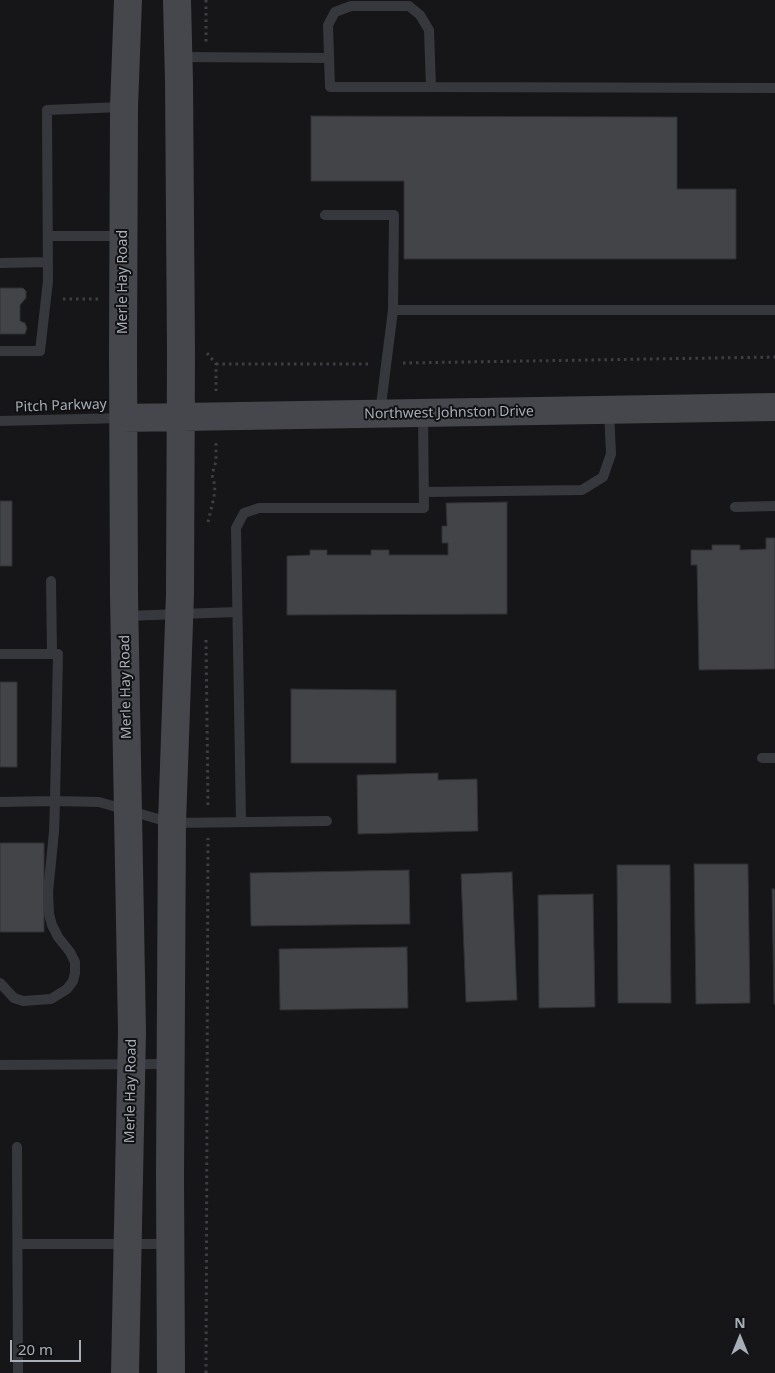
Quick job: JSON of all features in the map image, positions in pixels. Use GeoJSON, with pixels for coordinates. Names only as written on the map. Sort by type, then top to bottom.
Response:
{"type":"FeatureCollection","features":[{"type":"Feature","properties":{"kind":"main road","name":"Merle Hay Road"},"geometry":{"type":"LineString","coordinates":[[125,1373],[131,1064],[123,418],[124,107],[128,0]]}},
{"type":"Feature","properties":{"kind":"main road"},"geometry":{"type":"LineString","coordinates":[[170,1373],[172,823],[179,615],[181,354],[177,0]]}},
{"type":"Feature","properties":{"kind":"main road","name":"Northwest Johnston Drive"},"geometry":{"type":"LineString","coordinates":[[123,418],[775,407]]}},
{"type":"Feature","properties":{"kind":"lane"},"geometry":{"type":"LineString","coordinates":[[431,87],[429,30],[420,15],[409,6],[351,6],[335,12],[328,25],[330,87],[775,88]]}},
{"type":"Feature","properties":{"kind":"lane"},"geometry":{"type":"LineString","coordinates":[[179,57],[329,58]]}},
{"type":"Feature","properties":{"kind":"lane"},"geometry":{"type":"LineString","coordinates":[[2,351],[40,350],[48,281],[47,110],[124,107]]}},
{"type":"Feature","properties":{"kind":"lane"},"geometry":{"type":"LineString","coordinates":[[324,215],[394,215],[393,310],[380,414]]}},
{"type":"Feature","properties":{"kind":"lane"},"geometry":{"type":"LineString","coordinates":[[48,236],[123,236]]}},
{"type":"Feature","properties":{"kind":"lane"},"geometry":{"type":"LineString","coordinates":[[0,263],[48,262]]}},
{"type":"Feature","properties":{"kind":"lane"},"geometry":{"type":"LineString","coordinates":[[393,310],[775,310]]}},
{"type":"Feature","properties":{"kind":"lane"},"geometry":{"type":"LineString","coordinates":[[425,492],[582,490],[603,476],[611,454],[609,410]]}},
{"type":"Feature","properties":{"kind":"lane"},"geometry":{"type":"LineString","coordinates":[[241,822],[236,528],[244,513],[258,508],[424,508],[423,413]]}},
{"type":"Feature","properties":{"kind":"lane","name":"Pitch Parkway"},"geometry":{"type":"LineString","coordinates":[[0,421],[123,418]]}},
{"type":"Feature","properties":{"kind":"lane"},"geometry":{"type":"LineString","coordinates":[[735,507],[775,506]]}},
{"type":"Feature","properties":{"kind":"lane"},"geometry":{"type":"LineString","coordinates":[[51,581],[52,654]]}},
{"type":"Feature","properties":{"kind":"lane"},"geometry":{"type":"LineString","coordinates":[[124,616],[236,612]]}},
{"type":"Feature","properties":{"kind":"lane"},"geometry":{"type":"LineString","coordinates":[[0,654],[58,654],[54,832],[48,892],[49,914],[58,937],[75,962],[73,981],[68,989],[51,999],[30,1001],[14,998],[0,983]]}},
{"type":"Feature","properties":{"kind":"lane"},"geometry":{"type":"LineString","coordinates":[[762,758],[775,758]]}},
{"type":"Feature","properties":{"kind":"lane"},"geometry":{"type":"LineString","coordinates":[[0,802],[99,802],[172,823],[328,821]]}},
{"type":"Feature","properties":{"kind":"lane"},"geometry":{"type":"LineString","coordinates":[[0,1065],[170,1064]]}},
{"type":"Feature","properties":{"kind":"lane"},"geometry":{"type":"LineString","coordinates":[[17,1147],[18,1373]]}},
{"type":"Feature","properties":{"kind":"lane"},"geometry":{"type":"LineString","coordinates":[[18,1244],[170,1244]]}},
{"type":"Feature","properties":{"kind":"path"},"geometry":{"type":"LineString","coordinates":[[206,0],[206,58]]}},
{"type":"Feature","properties":{"kind":"path"},"geometry":{"type":"LineString","coordinates":[[206,346],[210,358],[216,364],[217,417],[216,461],[212,475],[215,491],[207,527]]}},
{"type":"Feature","properties":{"kind":"path"},"geometry":{"type":"LineString","coordinates":[[216,364],[386,364],[775,357]]}},
{"type":"Feature","properties":{"kind":"path"},"geometry":{"type":"LineString","coordinates":[[206,613],[209,822],[206,1373]]}},
{"type":"Feature","properties":{"kind":"building"},"geometry":{"type":"Polygon","coordinates":[[[311,116],[677,117],[677,189],[736,189],[736,259],[404,259],[404,181],[311,181],[311,116]]]}},
{"type":"Feature","properties":{"kind":"building"},"geometry":{"type":"Polygon","coordinates":[[[0,288],[23,288],[26,291],[26,298],[20,305],[20,321],[25,323],[27,328],[25,334],[0,334],[0,288]]]}},
{"type":"Feature","properties":{"kind":"building"},"geometry":{"type":"Polygon","coordinates":[[[0,501],[12,501],[12,566],[0,566],[0,501]]]}},
{"type":"Feature","properties":{"kind":"building"},"geometry":{"type":"Polygon","coordinates":[[[507,502],[507,614],[287,615],[287,556],[310,555],[310,550],[327,550],[327,555],[371,555],[371,550],[389,550],[389,555],[448,555],[448,543],[442,543],[442,526],[447,526],[446,503],[507,502]]]}},
{"type":"Feature","properties":{"kind":"building"},"geometry":{"type":"Polygon","coordinates":[[[766,538],[775,538],[775,669],[699,670],[697,565],[691,565],[691,550],[712,550],[712,545],[740,545],[740,550],[766,549],[766,538]]]}},
{"type":"Feature","properties":{"kind":"building"},"geometry":{"type":"Polygon","coordinates":[[[0,682],[17,682],[17,767],[0,767],[0,682]]]}},
{"type":"Feature","properties":{"kind":"building"},"geometry":{"type":"Polygon","coordinates":[[[291,689],[396,690],[396,763],[291,763],[291,689]]]}},
{"type":"Feature","properties":{"kind":"building"},"geometry":{"type":"Polygon","coordinates":[[[438,773],[438,780],[477,779],[478,831],[358,834],[357,775],[438,773]]]}},
{"type":"Feature","properties":{"kind":"building"},"geometry":{"type":"Polygon","coordinates":[[[0,843],[44,843],[44,932],[0,932],[0,843]]]}},
{"type":"Feature","properties":{"kind":"building"},"geometry":{"type":"Polygon","coordinates":[[[694,864],[748,864],[750,1003],[696,1004],[694,864]]]}},
{"type":"Feature","properties":{"kind":"building"},"geometry":{"type":"Polygon","coordinates":[[[617,865],[670,865],[671,1003],[618,1003],[617,865]]]}},
{"type":"Feature","properties":{"kind":"building"},"geometry":{"type":"Polygon","coordinates":[[[409,870],[410,924],[251,926],[250,873],[409,870]]]}},
{"type":"Feature","properties":{"kind":"building"},"geometry":{"type":"Polygon","coordinates":[[[512,872],[517,1000],[466,1002],[461,874],[512,872]]]}},
{"type":"Feature","properties":{"kind":"building"},"geometry":{"type":"Polygon","coordinates":[[[772,889],[775,889],[775,1004],[774,1004],[772,889]]]}},
{"type":"Feature","properties":{"kind":"building"},"geometry":{"type":"Polygon","coordinates":[[[593,894],[595,1007],[539,1008],[538,895],[593,894]]]}},
{"type":"Feature","properties":{"kind":"building"},"geometry":{"type":"Polygon","coordinates":[[[407,947],[408,1008],[280,1010],[279,949],[407,947]]]}}]}
